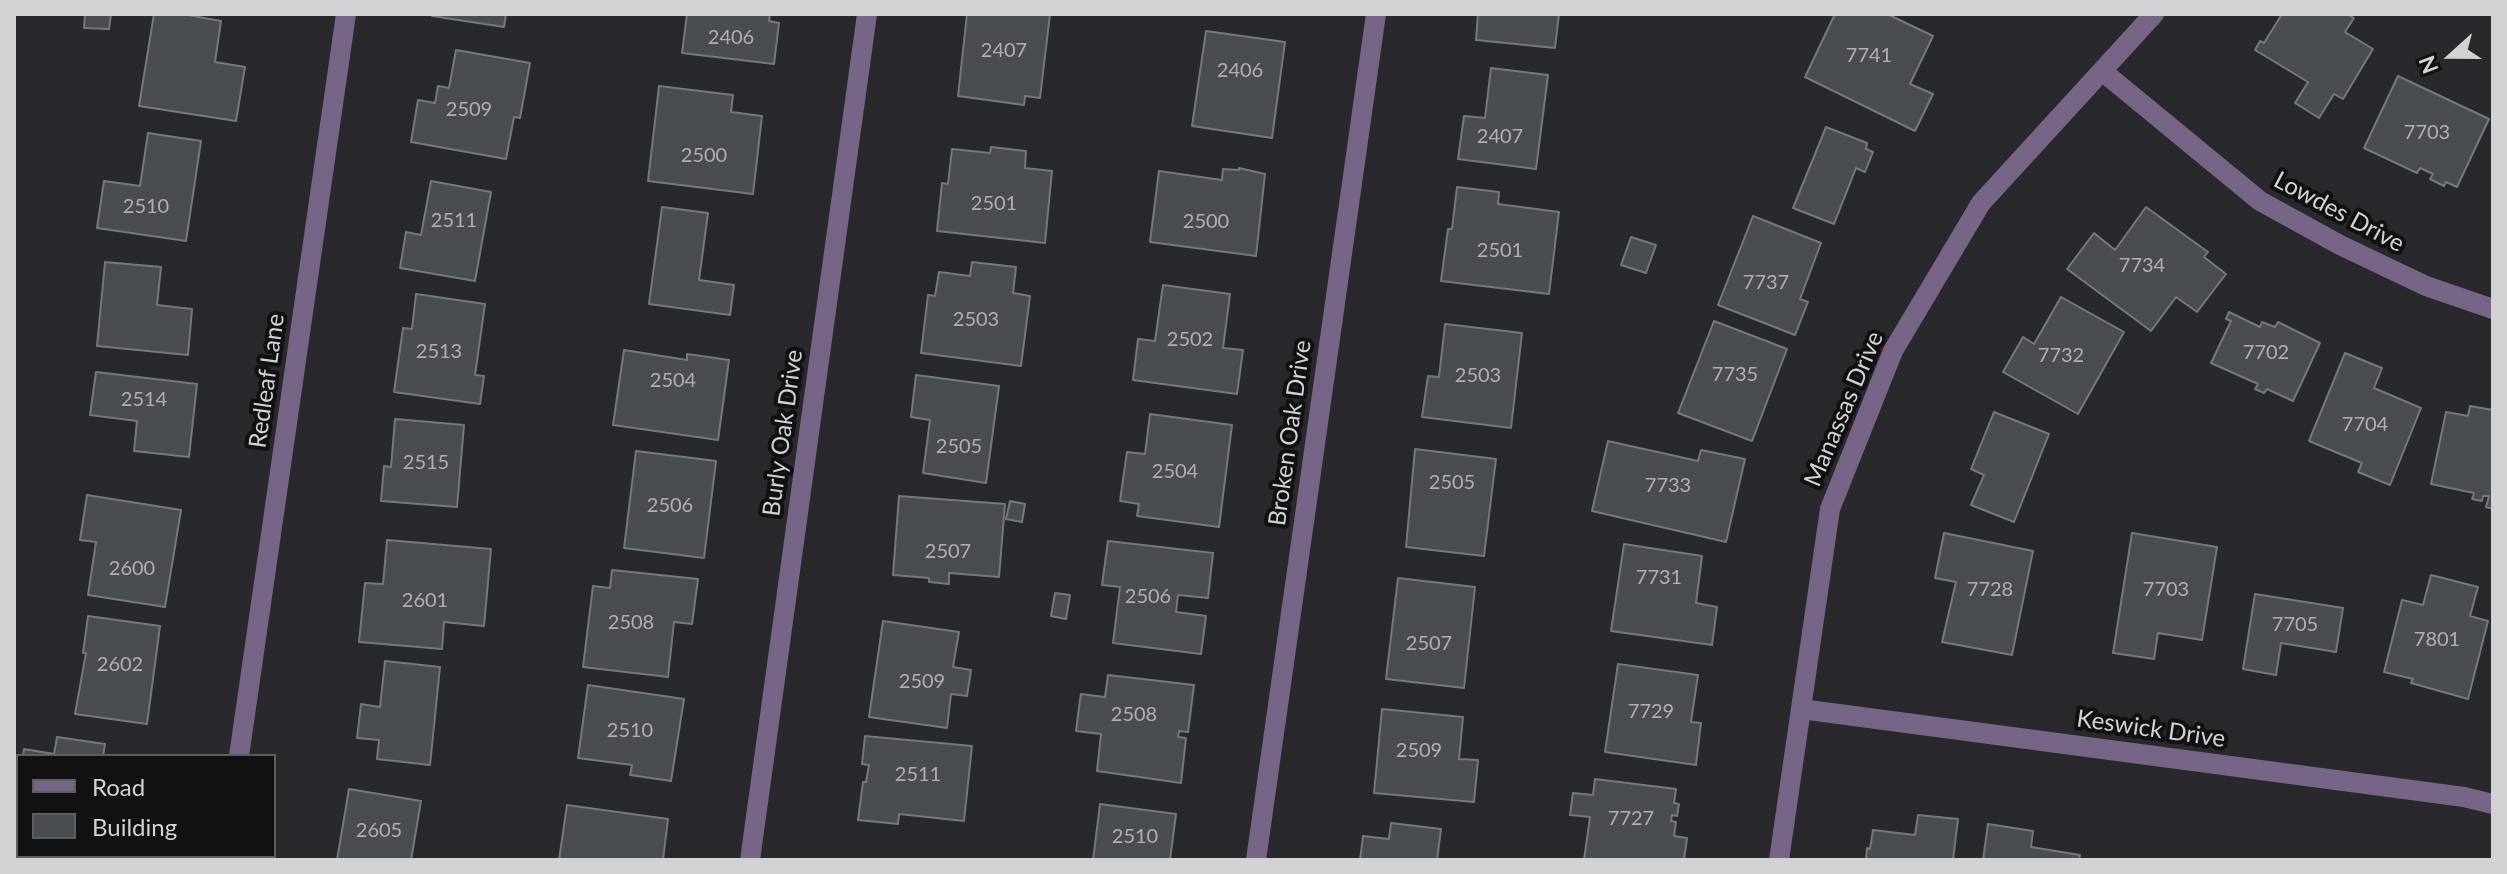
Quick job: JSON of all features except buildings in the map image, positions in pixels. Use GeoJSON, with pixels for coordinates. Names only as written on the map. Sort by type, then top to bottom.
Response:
{"type":"FeatureCollection","features":[{"type":"Feature","properties":{"kind":"street","name":"Redleaf Lane"},"geometry":{"type":"LineString","coordinates":[[239,754],[346,14]]}},
{"type":"Feature","properties":{"kind":"street","name":"Burly Oak Drive"},"geometry":{"type":"LineString","coordinates":[[750,860],[867,14]]}},
{"type":"Feature","properties":{"kind":"street","name":"Broken Oak Drive"},"geometry":{"type":"LineString","coordinates":[[1256,860],[1376,14]]}},
{"type":"Feature","properties":{"kind":"street","name":"Manassas Drive"},"geometry":{"type":"LineString","coordinates":[[1779,860],[1830,509],[1893,351],[1981,203],[2154,14]]}},
{"type":"Feature","properties":{"kind":"street","name":"Lowdes Drive"},"geometry":{"type":"LineString","coordinates":[[2102,71],[2260,201],[2340,245],[2426,286],[2493,309]]}},
{"type":"Feature","properties":{"kind":"street","name":"Keswick Drive"},"geometry":{"type":"LineString","coordinates":[[1801,709],[2464,797],[2493,804]]}}]}
